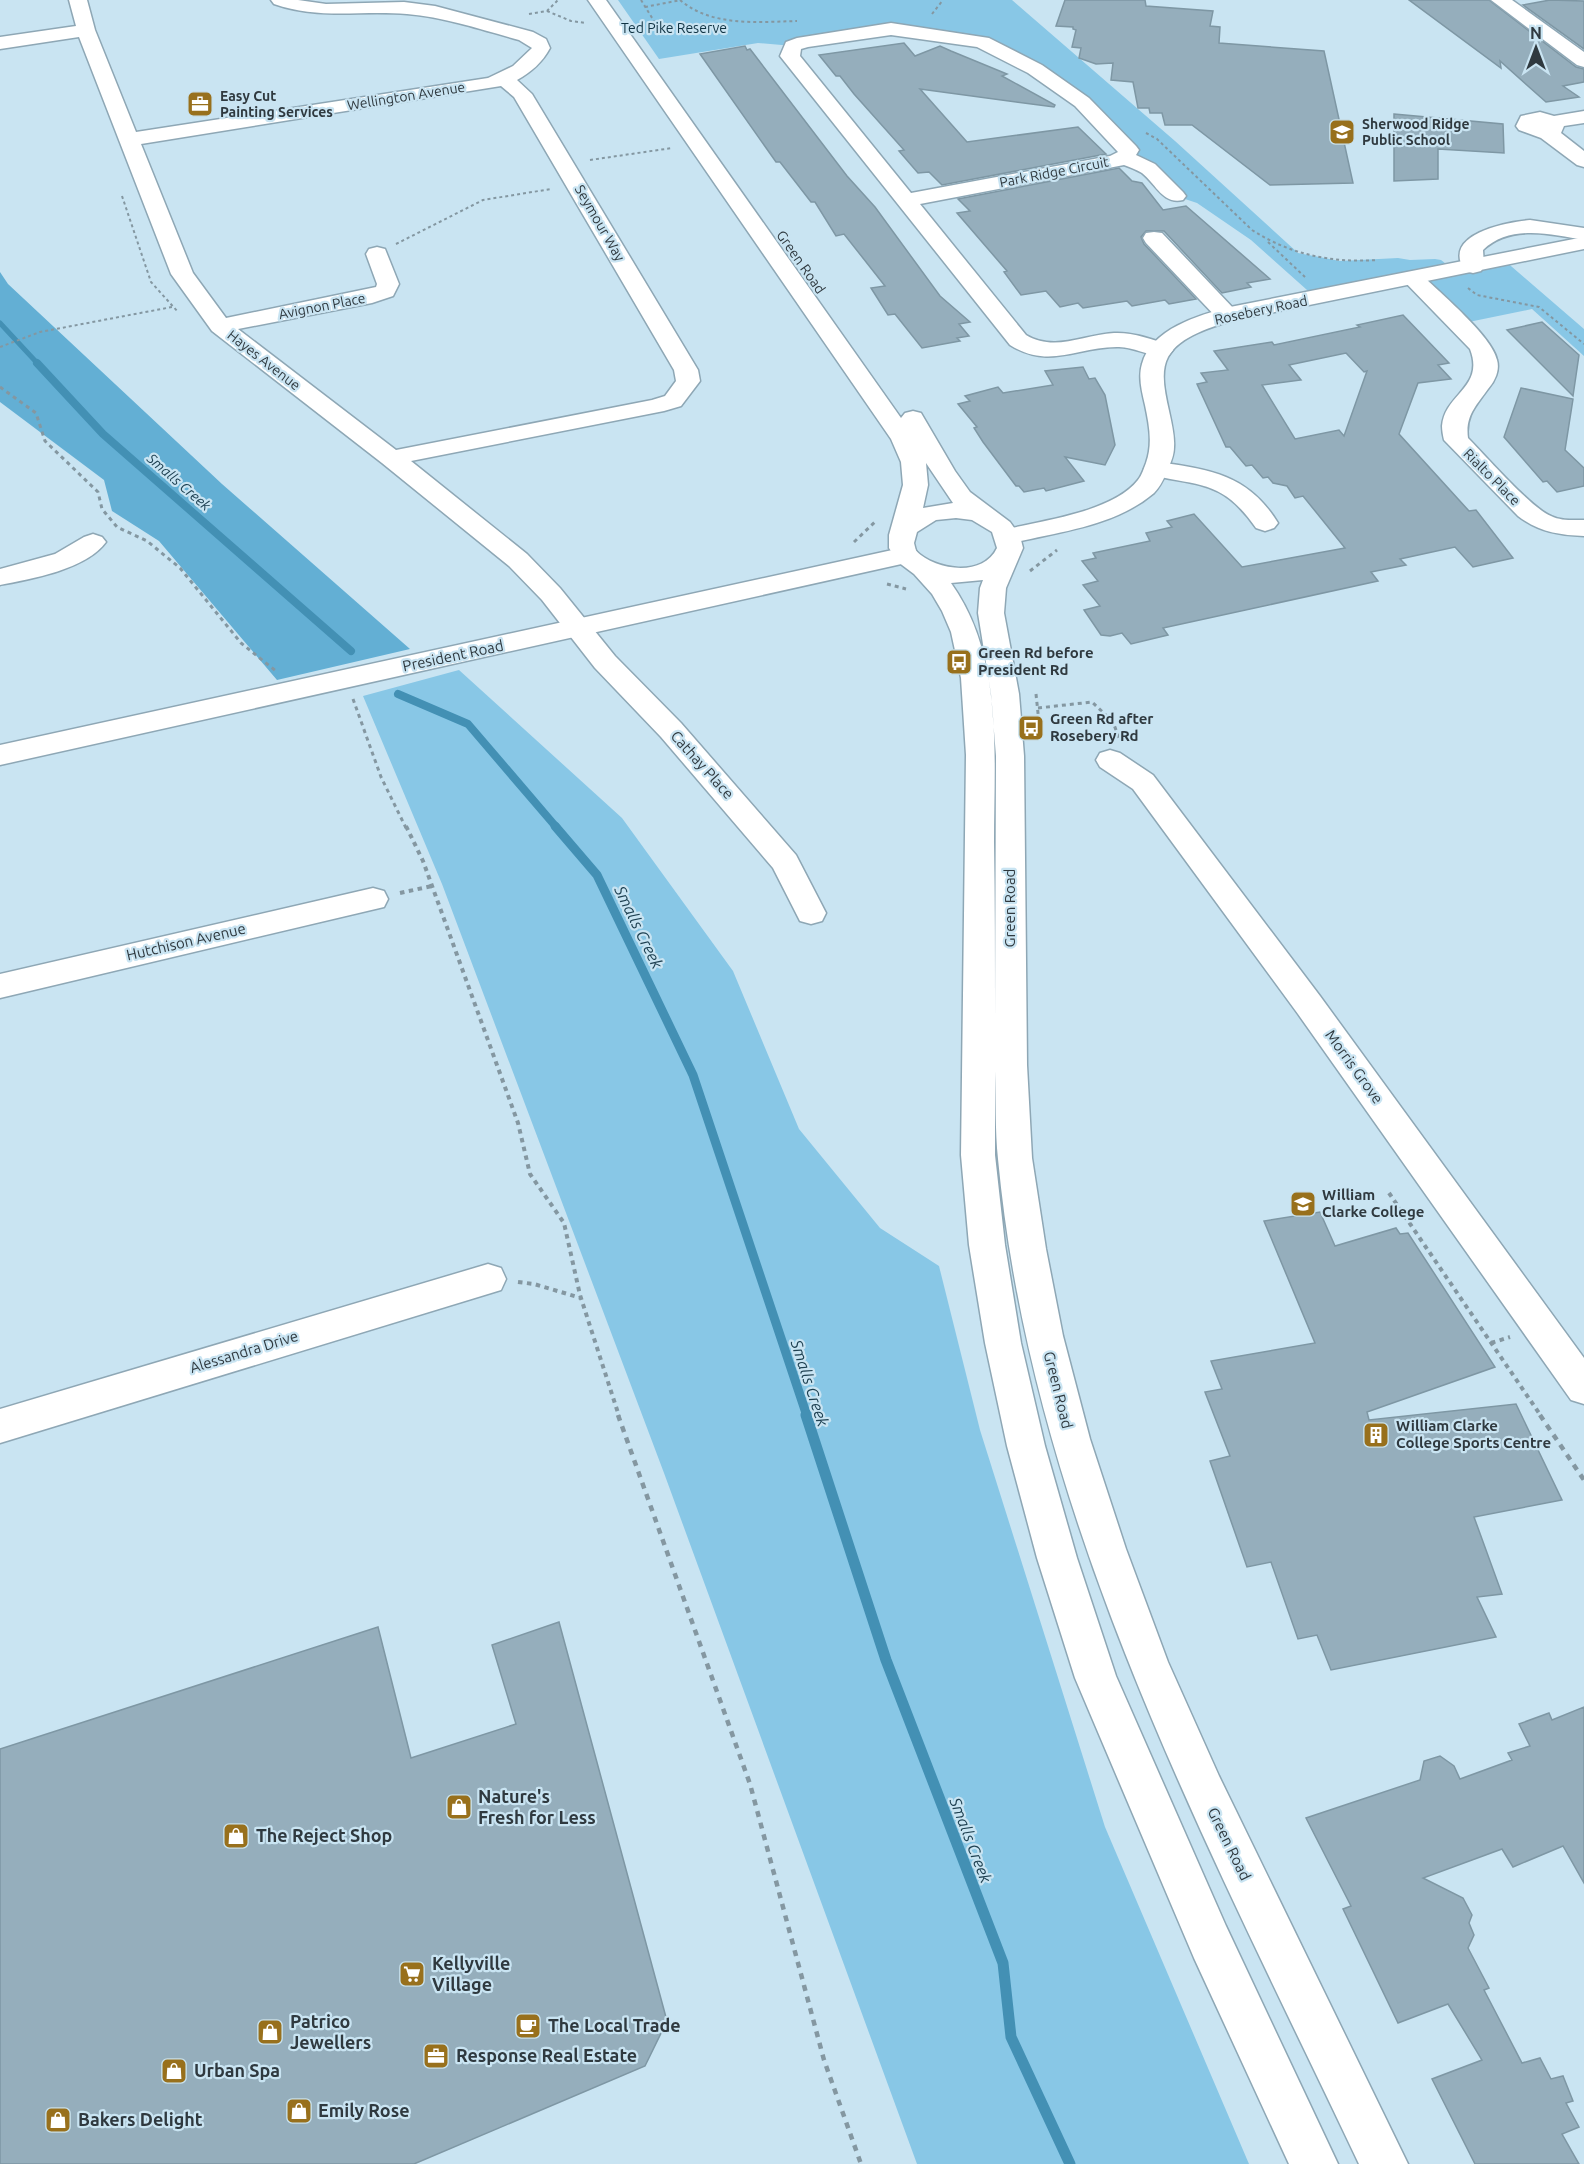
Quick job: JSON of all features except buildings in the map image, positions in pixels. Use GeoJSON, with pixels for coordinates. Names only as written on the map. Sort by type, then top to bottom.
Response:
{"type":"FeatureCollection","features":[{"type":"Feature","properties":{"kind":"street","name":"Hayes Avenue"},"geometry":{"type":"LineString","coordinates":[[78,0],[86,30],[182,274],[220,326],[518,560],[551,594],[577,629]]}},
{"type":"Feature","properties":{"kind":"street"},"geometry":{"type":"LineString","coordinates":[[280,0],[315,9],[426,10],[526,36],[539,43],[541,48],[539,53],[504,79]]}},
{"type":"Feature","properties":{"kind":"street","name":"Green Road"},"geometry":{"type":"LineString","coordinates":[[597,0],[896,428],[910,452],[916,475],[911,551],[960,615],[968,638],[976,695],[980,754],[978,1155],[987,1245],[999,1321],[1026,1446],[1057,1558],[1096,1678],[1205,1932],[1314,2164]]}},
{"type":"Feature","properties":{"kind":"street","name":"Green Road"},"geometry":{"type":"LineString","coordinates":[[618,0],[856,341],[916,422],[952,485],[961,497],[1000,526],[1014,555],[993,588],[991,613],[1005,694],[1010,756],[1012,1100],[1017,1169],[1028,1249],[1045,1336],[1074,1450],[1106,1549],[1149,1665],[1204,1791],[1384,2164]]}},
{"type":"Feature","properties":{"kind":"street"},"geometry":{"type":"LineString","coordinates":[[1500,0],[1584,61]]}},
{"type":"Feature","properties":{"kind":"street","name":"Park Ridge Circuit"},"geometry":{"type":"LineString","coordinates":[[906,200],[1116,161],[1128,153],[1127,146],[1091,109],[1035,69],[982,42],[891,29],[804,42],[793,46],[790,56],[906,200],[1024,345],[1051,351],[1121,339],[1161,350]]}},
{"type":"Feature","properties":{"kind":"street"},"geometry":{"type":"LineString","coordinates":[[0,43],[86,30]]}},
{"type":"Feature","properties":{"kind":"street","name":"Wellington Avenue"},"geometry":{"type":"LineString","coordinates":[[130,140],[491,83],[504,79]]}},
{"type":"Feature","properties":{"kind":"street","name":"Seymour Way"},"geometry":{"type":"LineString","coordinates":[[391,458],[656,406],[672,400],[688,381],[686,370],[566,164],[522,94],[504,79]]}},
{"type":"Feature","properties":{"kind":"street"},"geometry":{"type":"LineString","coordinates":[[1584,117],[1549,127],[1584,161]]}},
{"type":"Feature","properties":{"kind":"street"},"geometry":{"type":"LineString","coordinates":[[1123,157],[1148,168],[1176,196]]}},
{"type":"Feature","properties":{"kind":"street"},"geometry":{"type":"LineString","coordinates":[[1464,268],[1470,259],[1472,250],[1482,240],[1497,232],[1541,227],[1584,234]]}},
{"type":"Feature","properties":{"kind":"street"},"geometry":{"type":"LineString","coordinates":[[1154,238],[1227,315]]}},
{"type":"Feature","properties":{"kind":"street","name":"Rosebery Road"},"geometry":{"type":"LineString","coordinates":[[1161,350],[1192,328],[1227,315],[1584,243]]}},
{"type":"Feature","properties":{"kind":"street","name":"Avignon Place"},"geometry":{"type":"LineString","coordinates":[[220,326],[372,296],[385,291],[387,284],[377,254]]}},
{"type":"Feature","properties":{"kind":"street","name":"Rialto Place"},"geometry":{"type":"LineString","coordinates":[[1413,279],[1481,347],[1488,359],[1486,372],[1480,385],[1455,416],[1452,428],[1456,440],[1527,511],[1540,521],[1557,527],[1584,528]]}},
{"type":"Feature","properties":{"kind":"street"},"geometry":{"type":"LineString","coordinates":[[989,519],[971,513],[933,513],[911,523],[911,551],[943,575],[967,576],[987,571],[1080,518],[1122,504],[1144,488],[1152,480],[1164,452],[1153,381],[1153,363],[1161,350]]}},
{"type":"Feature","properties":{"kind":"street"},"geometry":{"type":"LineString","coordinates":[[1156,469],[1194,475],[1219,482],[1251,502],[1265,523]]}},
{"type":"Feature","properties":{"kind":"street"},"geometry":{"type":"LineString","coordinates":[[0,577],[29,572],[64,560],[93,542]]}},
{"type":"Feature","properties":{"kind":"street","name":"President Road"},"geometry":{"type":"LineString","coordinates":[[0,755],[577,629],[911,551]]}},
{"type":"Feature","properties":{"kind":"street","name":"Cathay Place"},"geometry":{"type":"LineString","coordinates":[[577,629],[670,730],[785,862],[811,913]]}},
{"type":"Feature","properties":{"kind":"street","name":"Morris Grove"},"geometry":{"type":"LineString","coordinates":[[1110,760],[1143,782],[1578,1373]]}},
{"type":"Feature","properties":{"kind":"street","name":"Hutchison Avenue"},"geometry":{"type":"LineString","coordinates":[[0,986],[373,898]]}},
{"type":"Feature","properties":{"kind":"street","name":"Alessandra Drive"},"geometry":{"type":"LineString","coordinates":[[0,1426],[488,1279]]}},
{"type":"Feature","properties":{"kind":"path"},"geometry":{"type":"LineString","coordinates":[[640,0],[654,21]]}},
{"type":"Feature","properties":{"kind":"path"},"geometry":{"type":"LineString","coordinates":[[645,7],[681,0],[691,10],[709,16],[739,20],[804,21]]}},
{"type":"Feature","properties":{"kind":"path"},"geometry":{"type":"LineString","coordinates":[[931,14],[943,0]]}},
{"type":"Feature","properties":{"kind":"path"},"geometry":{"type":"LineString","coordinates":[[547,11],[571,21],[588,23]]}},
{"type":"Feature","properties":{"kind":"path"},"geometry":{"type":"LineString","coordinates":[[1139,130],[1157,139],[1252,230],[1279,247],[1319,258],[1360,261],[1384,259]]}},
{"type":"Feature","properties":{"kind":"path"},"geometry":{"type":"LineString","coordinates":[[566,164],[697,144]]}},
{"type":"Feature","properties":{"kind":"path"},"geometry":{"type":"LineString","coordinates":[[377,254],[483,200],[577,184]]}},
{"type":"Feature","properties":{"kind":"path"},"geometry":{"type":"LineString","coordinates":[[1263,238],[1309,281]]}},
{"type":"Feature","properties":{"kind":"path"},"geometry":{"type":"LineString","coordinates":[[1464,268],[1462,277],[1473,294],[1539,307],[1584,344]]}},
{"type":"Feature","properties":{"kind":"path"},"geometry":{"type":"LineString","coordinates":[[0,347],[40,332],[202,301]]}},
{"type":"Feature","properties":{"kind":"path"},"geometry":{"type":"LineString","coordinates":[[0,387],[36,413],[45,441],[98,492],[102,509],[117,527],[147,542],[180,568],[241,643],[281,675]]}},
{"type":"Feature","properties":{"kind":"path"},"geometry":{"type":"LineString","coordinates":[[1014,555],[1062,546]]}},
{"type":"Feature","properties":{"kind":"path"},"geometry":{"type":"LineString","coordinates":[[352,697],[381,777],[423,861],[518,1123],[530,1174],[564,1223],[581,1298],[620,1421],[750,1784],[824,2060],[861,2164]]}},
{"type":"Feature","properties":{"kind":"path"},"geometry":{"type":"LineString","coordinates":[[1038,708],[1092,702],[1107,714],[1118,730],[1118,745],[1110,760]]}},
{"type":"Feature","properties":{"kind":"path"},"geometry":{"type":"LineString","coordinates":[[1389,1193],[1584,1480]]}},
{"type":"Feature","properties":{"kind":"path"},"geometry":{"type":"LineString","coordinates":[[488,1279],[534,1284],[581,1298]]}},
{"type":"Feature","properties":{"kind":"green space","name":"Ted Pike Reserve"},"geometry":{"type":"Polygon","coordinates":[[[618,0],[1012,0],[1175,141],[1298,253],[1340,261],[1435,259],[1441,260],[1454,270],[1504,260],[1584,329],[1584,356],[1532,309],[1459,324],[1413,279],[1316,298],[1251,240],[1197,203],[1176,196],[1091,109],[996,47],[909,30],[793,46],[758,43],[659,59],[618,0]]]}},
{"type":"Feature","properties":{"kind":"green space"},"geometry":{"type":"Polygon","coordinates":[[[459,670],[622,818],[733,971],[799,1129],[880,1228],[939,1266],[980,1430],[1105,1827],[1249,2164],[917,2164],[664,1473],[442,884],[363,696],[459,670]]]}},
{"type":"Feature","properties":{"kind":"shaded area"},"geometry":{"type":"Polygon","coordinates":[[[0,272],[8,284],[222,484],[410,649],[277,680],[159,541],[112,511],[104,480],[0,402],[0,272]]]}},
{"type":"Feature","properties":{"kind":"waterway","name":"Smalls Creek"},"geometry":{"type":"LineString","coordinates":[[0,323],[39,365]]}},
{"type":"Feature","properties":{"kind":"waterway","name":"Smalls Creek"},"geometry":{"type":"LineString","coordinates":[[37,363],[103,434],[351,651]]}},
{"type":"Feature","properties":{"kind":"waterway","name":"Smalls Creek"},"geometry":{"type":"LineString","coordinates":[[398,694],[468,724],[557,828]]}},
{"type":"Feature","properties":{"kind":"waterway","name":"Smalls Creek"},"geometry":{"type":"LineString","coordinates":[[555,826],[597,875],[693,1075],[807,1416]]}},
{"type":"Feature","properties":{"kind":"waterway","name":"Smalls Creek"},"geometry":{"type":"LineString","coordinates":[[806,1415],[886,1660],[1003,1963],[1011,2037],[1070,2164]]}},
{"type":"Feature","properties":{"kind":"place","name":"Easy Cut Painting Services"},"geometry":{"type":"Point","coordinates":[200,104]}},
{"type":"Feature","properties":{"kind":"place","name":"Sherwood Ridge Public School"},"geometry":{"type":"Point","coordinates":[1342,132]}},
{"type":"Feature","properties":{"kind":"place","name":"Green Rd before President Rd"},"geometry":{"type":"Point","coordinates":[959,662]}},
{"type":"Feature","properties":{"kind":"place","name":"Green Rd after Rosebery Rd"},"geometry":{"type":"Point","coordinates":[1031,728]}},
{"type":"Feature","properties":{"kind":"place","name":"William Clarke College"},"geometry":{"type":"Point","coordinates":[1303,1204]}},
{"type":"Feature","properties":{"kind":"place","name":"William Clarke College Sports Centre"},"geometry":{"type":"Point","coordinates":[1376,1435]}},
{"type":"Feature","properties":{"kind":"place","name":"Nature's Fresh for Less"},"geometry":{"type":"Point","coordinates":[459,1807]}},
{"type":"Feature","properties":{"kind":"place","name":"The Reject Shop"},"geometry":{"type":"Point","coordinates":[236,1836]}},
{"type":"Feature","properties":{"kind":"place","name":"Kellyville Village"},"geometry":{"type":"Point","coordinates":[412,1974]}},
{"type":"Feature","properties":{"kind":"place","name":"The Local Trade"},"geometry":{"type":"Point","coordinates":[528,2026]}},
{"type":"Feature","properties":{"kind":"place","name":"Patrico Jewellers"},"geometry":{"type":"Point","coordinates":[270,2032]}},
{"type":"Feature","properties":{"kind":"place","name":"Response Real Estate"},"geometry":{"type":"Point","coordinates":[436,2056]}},
{"type":"Feature","properties":{"kind":"place","name":"Urban Spa"},"geometry":{"type":"Point","coordinates":[174,2071]}},
{"type":"Feature","properties":{"kind":"place","name":"Emily Rose"},"geometry":{"type":"Point","coordinates":[299,2111]}},
{"type":"Feature","properties":{"kind":"place","name":"Bakers Delight"},"geometry":{"type":"Point","coordinates":[58,2120]}}]}
